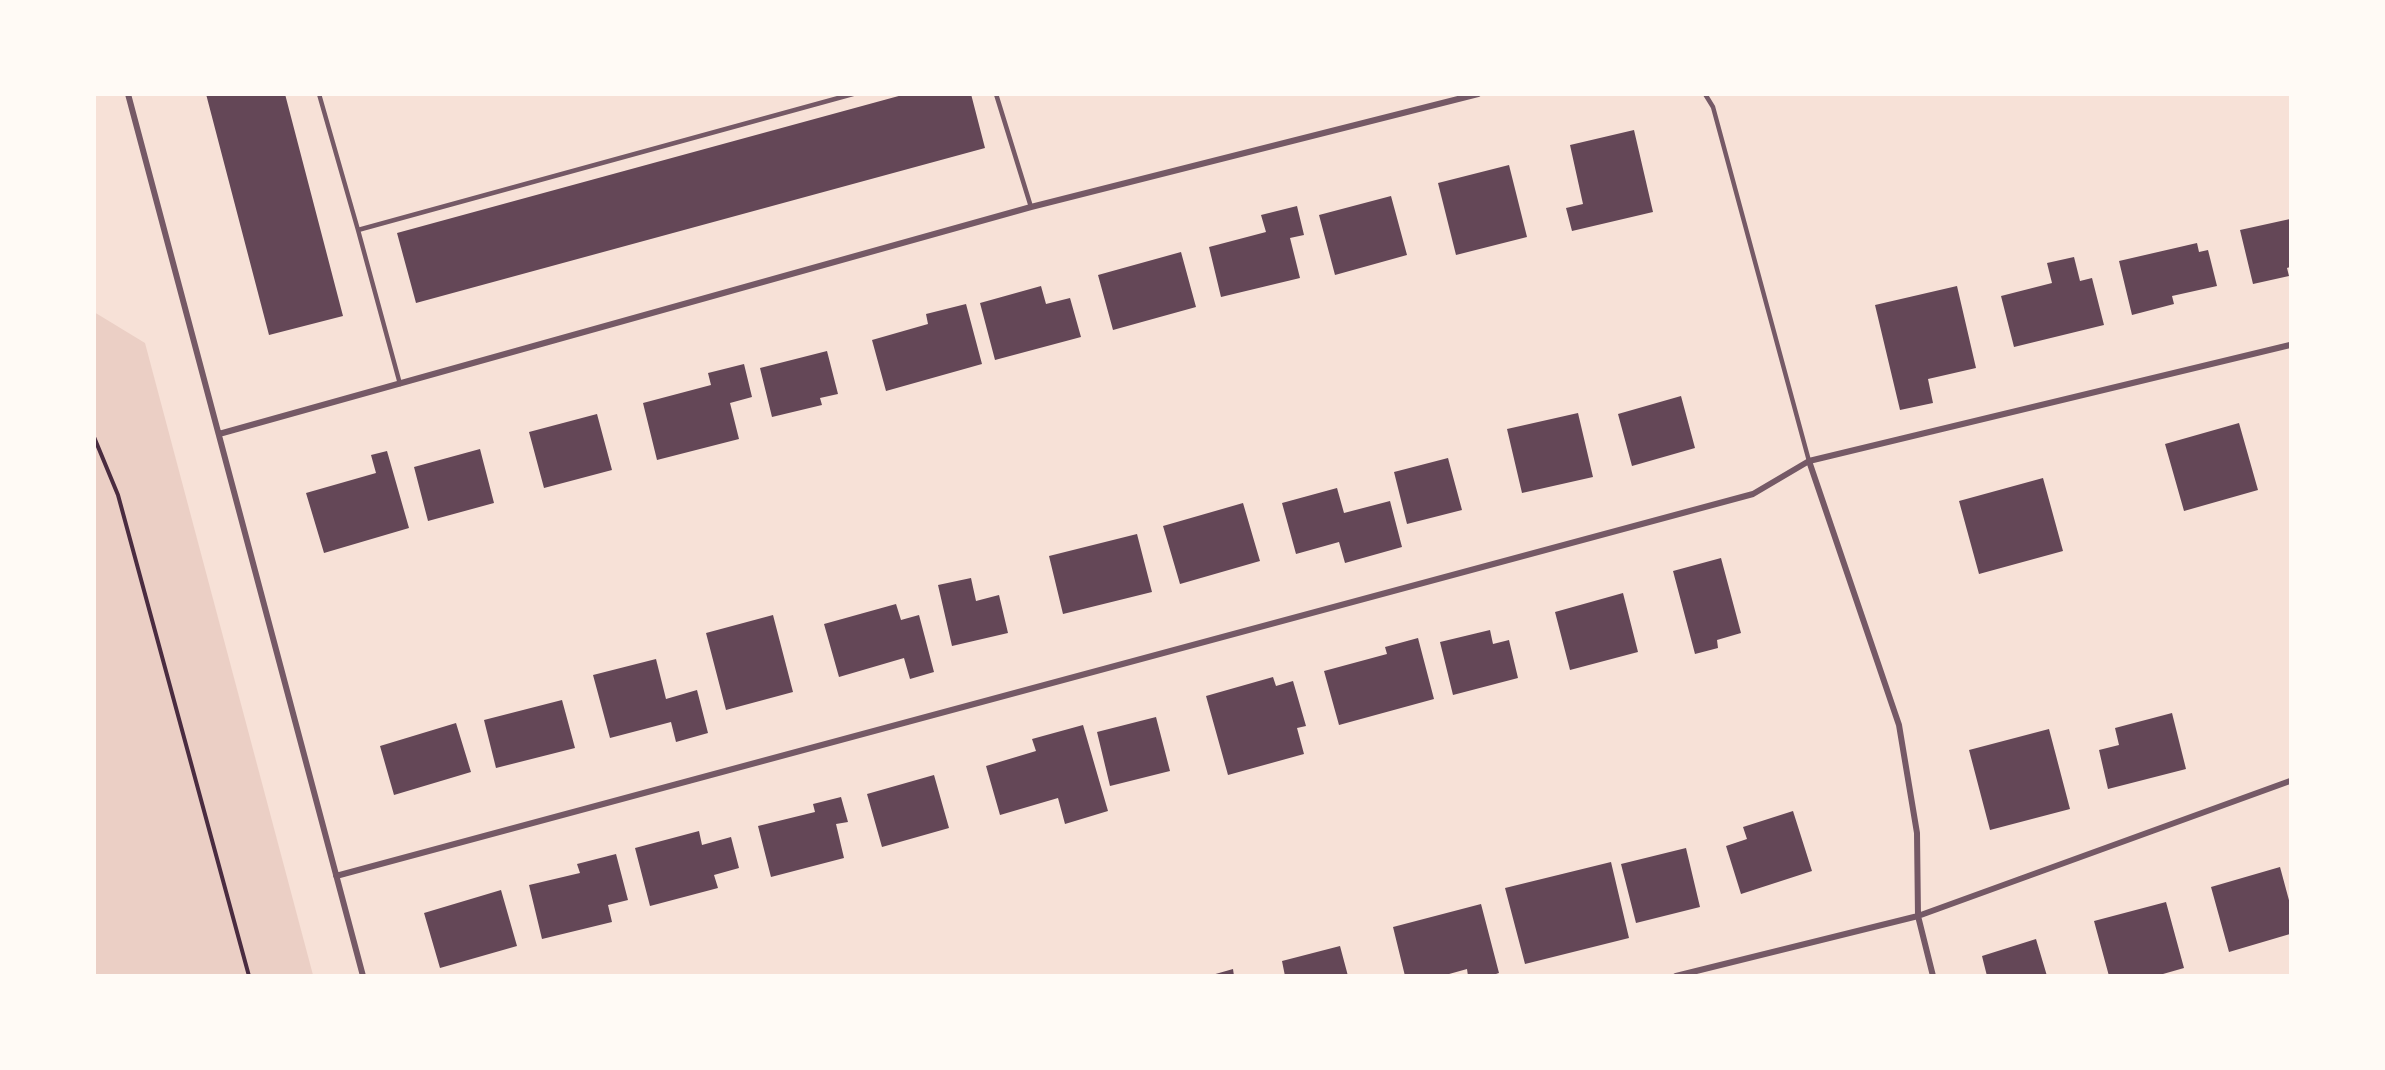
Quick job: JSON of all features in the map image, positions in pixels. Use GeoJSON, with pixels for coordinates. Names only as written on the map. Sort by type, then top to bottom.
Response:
{"type":"FeatureCollection","features":[{"type":"Feature","properties":{"kind":"street"},"geometry":{"type":"LineString","coordinates":[[128,94],[363,975]]}},
{"type":"Feature","properties":{"kind":"street"},"geometry":{"type":"LineString","coordinates":[[219,434],[1031,207],[1478,94]]}},
{"type":"Feature","properties":{"kind":"street"},"geometry":{"type":"LineString","coordinates":[[336,876],[1754,494],[1809,461],[2290,345]]}},
{"type":"Feature","properties":{"kind":"street"},"geometry":{"type":"LineString","coordinates":[[1809,461],[1899,724],[1917,833],[1918,916],[1933,975]]}},
{"type":"Feature","properties":{"kind":"street"},"geometry":{"type":"LineString","coordinates":[[1676,975],[1918,916],[2290,781]]}},
{"type":"Feature","properties":{"kind":"lane"},"geometry":{"type":"LineString","coordinates":[[319,94],[400,384]]}},
{"type":"Feature","properties":{"kind":"lane"},"geometry":{"type":"LineString","coordinates":[[357,230],[853,94]]}},
{"type":"Feature","properties":{"kind":"lane"},"geometry":{"type":"LineString","coordinates":[[996,94],[1031,207]]}},
{"type":"Feature","properties":{"kind":"lane"},"geometry":{"type":"LineString","coordinates":[[1705,94],[1713,106],[1809,461]]}},
{"type":"Feature","properties":{"kind":"path"},"geometry":{"type":"LineString","coordinates":[[94,437],[118,495],[249,975]]}},
{"type":"Feature","properties":{"kind":"shaded area"},"geometry":{"type":"Polygon","coordinates":[[[94,312],[145,343],[313,975],[95,975],[94,312]]]}},
{"type":"Feature","properties":{"kind":"building"},"geometry":{"type":"Polygon","coordinates":[[[206,94],[285,94],[343,316],[269,335],[206,94]]]}},
{"type":"Feature","properties":{"kind":"building"},"geometry":{"type":"Polygon","coordinates":[[[906,94],[971,94],[985,148],[416,303],[397,233],[906,94]]]}},
{"type":"Feature","properties":{"kind":"building"},"geometry":{"type":"Polygon","coordinates":[[[1634,130],[1653,212],[1572,231],[1566,208],[1583,204],[1570,145],[1634,130]]]}},
{"type":"Feature","properties":{"kind":"building"},"geometry":{"type":"Polygon","coordinates":[[[1509,165],[1527,237],[1456,255],[1438,183],[1509,165]]]}},
{"type":"Feature","properties":{"kind":"building"},"geometry":{"type":"Polygon","coordinates":[[[1391,196],[1407,255],[1335,275],[1319,215],[1391,196]]]}},
{"type":"Feature","properties":{"kind":"building"},"geometry":{"type":"Polygon","coordinates":[[[1297,206],[1304,235],[1290,238],[1300,278],[1221,297],[1209,247],[1266,232],[1261,215],[1297,206]]]}},
{"type":"Feature","properties":{"kind":"building"},"geometry":{"type":"Polygon","coordinates":[[[2290,219],[2290,267],[2287,268],[2289,276],[2253,284],[2240,230],[2290,219]]]}},
{"type":"Feature","properties":{"kind":"building"},"geometry":{"type":"Polygon","coordinates":[[[2197,243],[2199,252],[2208,250],[2217,286],[2172,296],[2174,304],[2132,315],[2119,261],[2197,243]]]}},
{"type":"Feature","properties":{"kind":"building"},"geometry":{"type":"Polygon","coordinates":[[[1181,252],[1196,307],[1113,330],[1098,275],[1181,252]]]}},
{"type":"Feature","properties":{"kind":"building"},"geometry":{"type":"Polygon","coordinates":[[[2074,257],[2080,281],[2092,278],[2104,325],[2014,347],[2001,296],[2052,283],[2047,263],[2074,257]]]}},
{"type":"Feature","properties":{"kind":"building"},"geometry":{"type":"Polygon","coordinates":[[[1041,286],[1046,304],[1070,298],[1081,337],[995,360],[980,303],[1041,286]]]}},
{"type":"Feature","properties":{"kind":"building"},"geometry":{"type":"Polygon","coordinates":[[[1957,286],[1976,368],[1928,379],[1933,403],[1900,410],[1875,305],[1957,286]]]}},
{"type":"Feature","properties":{"kind":"building"},"geometry":{"type":"Polygon","coordinates":[[[966,304],[982,364],[886,391],[872,340],[928,324],[926,314],[966,304]]]}},
{"type":"Feature","properties":{"kind":"building"},"geometry":{"type":"Polygon","coordinates":[[[827,351],[838,394],[820,398],[822,405],[772,417],[760,368],[827,351]]]}},
{"type":"Feature","properties":{"kind":"building"},"geometry":{"type":"Polygon","coordinates":[[[744,364],[752,397],[730,403],[739,439],[657,460],[643,403],[711,385],[708,373],[744,364]]]}},
{"type":"Feature","properties":{"kind":"building"},"geometry":{"type":"Polygon","coordinates":[[[1681,396],[1695,448],[1632,466],[1618,414],[1681,396]]]}},
{"type":"Feature","properties":{"kind":"building"},"geometry":{"type":"Polygon","coordinates":[[[1578,413],[1593,477],[1522,493],[1507,429],[1578,413]]]}},
{"type":"Feature","properties":{"kind":"building"},"geometry":{"type":"Polygon","coordinates":[[[597,414],[612,470],[544,488],[529,432],[597,414]]]}},
{"type":"Feature","properties":{"kind":"building"},"geometry":{"type":"Polygon","coordinates":[[[2239,423],[2258,490],[2184,511],[2165,444],[2239,423]]]}},
{"type":"Feature","properties":{"kind":"building"},"geometry":{"type":"Polygon","coordinates":[[[480,449],[494,503],[428,521],[414,467],[480,449]]]}},
{"type":"Feature","properties":{"kind":"building"},"geometry":{"type":"Polygon","coordinates":[[[387,451],[409,528],[324,553],[306,493],[376,473],[371,455],[387,451]]]}},
{"type":"Feature","properties":{"kind":"building"},"geometry":{"type":"Polygon","coordinates":[[[1448,458],[1462,510],[1407,524],[1394,472],[1448,458]]]}},
{"type":"Feature","properties":{"kind":"building"},"geometry":{"type":"Polygon","coordinates":[[[2043,478],[2063,551],[1979,574],[1959,501],[2043,478]]]}},
{"type":"Feature","properties":{"kind":"building"},"geometry":{"type":"Polygon","coordinates":[[[1337,488],[1344,513],[1390,501],[1402,547],[1345,563],[1339,542],[1296,554],[1282,503],[1337,488]]]}},
{"type":"Feature","properties":{"kind":"building"},"geometry":{"type":"Polygon","coordinates":[[[1243,503],[1260,561],[1180,584],[1163,526],[1243,503]]]}},
{"type":"Feature","properties":{"kind":"building"},"geometry":{"type":"Polygon","coordinates":[[[1137,534],[1152,592],[1063,614],[1049,556],[1137,534]]]}},
{"type":"Feature","properties":{"kind":"building"},"geometry":{"type":"Polygon","coordinates":[[[1721,558],[1741,633],[1717,640],[1718,648],[1695,654],[1673,571],[1721,558]]]}},
{"type":"Feature","properties":{"kind":"building"},"geometry":{"type":"Polygon","coordinates":[[[971,578],[976,601],[999,595],[1008,633],[952,646],[938,585],[971,578]]]}},
{"type":"Feature","properties":{"kind":"building"},"geometry":{"type":"Polygon","coordinates":[[[1623,593],[1638,652],[1570,670],[1555,612],[1623,593]]]}},
{"type":"Feature","properties":{"kind":"building"},"geometry":{"type":"Polygon","coordinates":[[[896,604],[901,620],[919,615],[934,672],[910,679],[904,658],[839,677],[824,624],[896,604]]]}},
{"type":"Feature","properties":{"kind":"building"},"geometry":{"type":"Polygon","coordinates":[[[773,615],[793,692],[726,710],[706,633],[773,615]]]}},
{"type":"Feature","properties":{"kind":"building"},"geometry":{"type":"Polygon","coordinates":[[[1490,630],[1493,644],[1509,640],[1518,678],[1453,695],[1440,642],[1490,630]]]}},
{"type":"Feature","properties":{"kind":"building"},"geometry":{"type":"Polygon","coordinates":[[[1418,638],[1434,699],[1339,725],[1324,671],[1387,654],[1385,647],[1418,638]]]}},
{"type":"Feature","properties":{"kind":"building"},"geometry":{"type":"Polygon","coordinates":[[[656,659],[666,699],[697,690],[708,733],[676,742],[671,722],[610,738],[593,675],[656,659]]]}},
{"type":"Feature","properties":{"kind":"building"},"geometry":{"type":"Polygon","coordinates":[[[1273,677],[1276,686],[1293,681],[1306,726],[1297,728],[1304,754],[1228,775],[1206,696],[1273,677]]]}},
{"type":"Feature","properties":{"kind":"building"},"geometry":{"type":"Polygon","coordinates":[[[562,700],[575,748],[496,768],[484,720],[562,700]]]}},
{"type":"Feature","properties":{"kind":"building"},"geometry":{"type":"Polygon","coordinates":[[[2172,713],[2186,769],[2108,789],[2099,750],[2119,745],[2115,728],[2172,713]]]}},
{"type":"Feature","properties":{"kind":"building"},"geometry":{"type":"Polygon","coordinates":[[[1156,717],[1170,771],[1110,786],[1097,732],[1156,717]]]}},
{"type":"Feature","properties":{"kind":"building"},"geometry":{"type":"Polygon","coordinates":[[[456,723],[471,772],[394,795],[380,746],[456,723]]]}},
{"type":"Feature","properties":{"kind":"building"},"geometry":{"type":"Polygon","coordinates":[[[1083,725],[1108,811],[1065,824],[1058,798],[1000,815],[986,766],[1036,751],[1032,739],[1083,725]]]}},
{"type":"Feature","properties":{"kind":"building"},"geometry":{"type":"Polygon","coordinates":[[[2049,729],[2070,809],[1990,830],[1969,750],[2049,729]]]}},
{"type":"Feature","properties":{"kind":"building"},"geometry":{"type":"Polygon","coordinates":[[[934,775],[949,828],[882,847],[867,794],[934,775]]]}},
{"type":"Feature","properties":{"kind":"building"},"geometry":{"type":"Polygon","coordinates":[[[841,797],[848,822],[836,824],[844,858],[771,877],[758,826],[815,812],[813,804],[841,797]]]}},
{"type":"Feature","properties":{"kind":"building"},"geometry":{"type":"Polygon","coordinates":[[[1793,811],[1812,871],[1741,894],[1726,846],[1747,839],[1743,827],[1793,811]]]}},
{"type":"Feature","properties":{"kind":"building"},"geometry":{"type":"Polygon","coordinates":[[[699,831],[702,845],[731,837],[739,868],[714,875],[718,888],[650,906],[635,848],[699,831]]]}},
{"type":"Feature","properties":{"kind":"building"},"geometry":{"type":"Polygon","coordinates":[[[1686,848],[1700,907],[1636,923],[1621,864],[1686,848]]]}},
{"type":"Feature","properties":{"kind":"building"},"geometry":{"type":"Polygon","coordinates":[[[616,854],[628,900],[608,905],[612,922],[542,939],[529,885],[580,873],[577,864],[616,854]]]}},
{"type":"Feature","properties":{"kind":"building"},"geometry":{"type":"Polygon","coordinates":[[[1611,862],[1629,938],[1525,964],[1505,888],[1611,862]]]}},
{"type":"Feature","properties":{"kind":"building"},"geometry":{"type":"Polygon","coordinates":[[[2280,867],[2290,904],[2290,934],[2229,952],[2211,887],[2280,867]]]}},
{"type":"Feature","properties":{"kind":"building"},"geometry":{"type":"Polygon","coordinates":[[[501,890],[517,946],[440,968],[424,913],[501,890]]]}},
{"type":"Feature","properties":{"kind":"building"},"geometry":{"type":"Polygon","coordinates":[[[2166,902],[2184,968],[2156,976],[2109,976],[2094,921],[2166,902]]]}},
{"type":"Feature","properties":{"kind":"building"},"geometry":{"type":"Polygon","coordinates":[[[1481,904],[1499,973],[1490,976],[1468,976],[1467,969],[1442,976],[1405,976],[1393,927],[1481,904]]]}},
{"type":"Feature","properties":{"kind":"building"},"geometry":{"type":"Polygon","coordinates":[[[2036,939],[2047,976],[1987,976],[1982,956],[2036,939]]]}},
{"type":"Feature","properties":{"kind":"building"},"geometry":{"type":"Polygon","coordinates":[[[1340,946],[1348,976],[1285,976],[1282,961],[1340,946]]]}},
{"type":"Feature","properties":{"kind":"building"},"geometry":{"type":"Polygon","coordinates":[[[1233,969],[1234,976],[1212,976],[1212,975],[1233,969]]]}}]}
